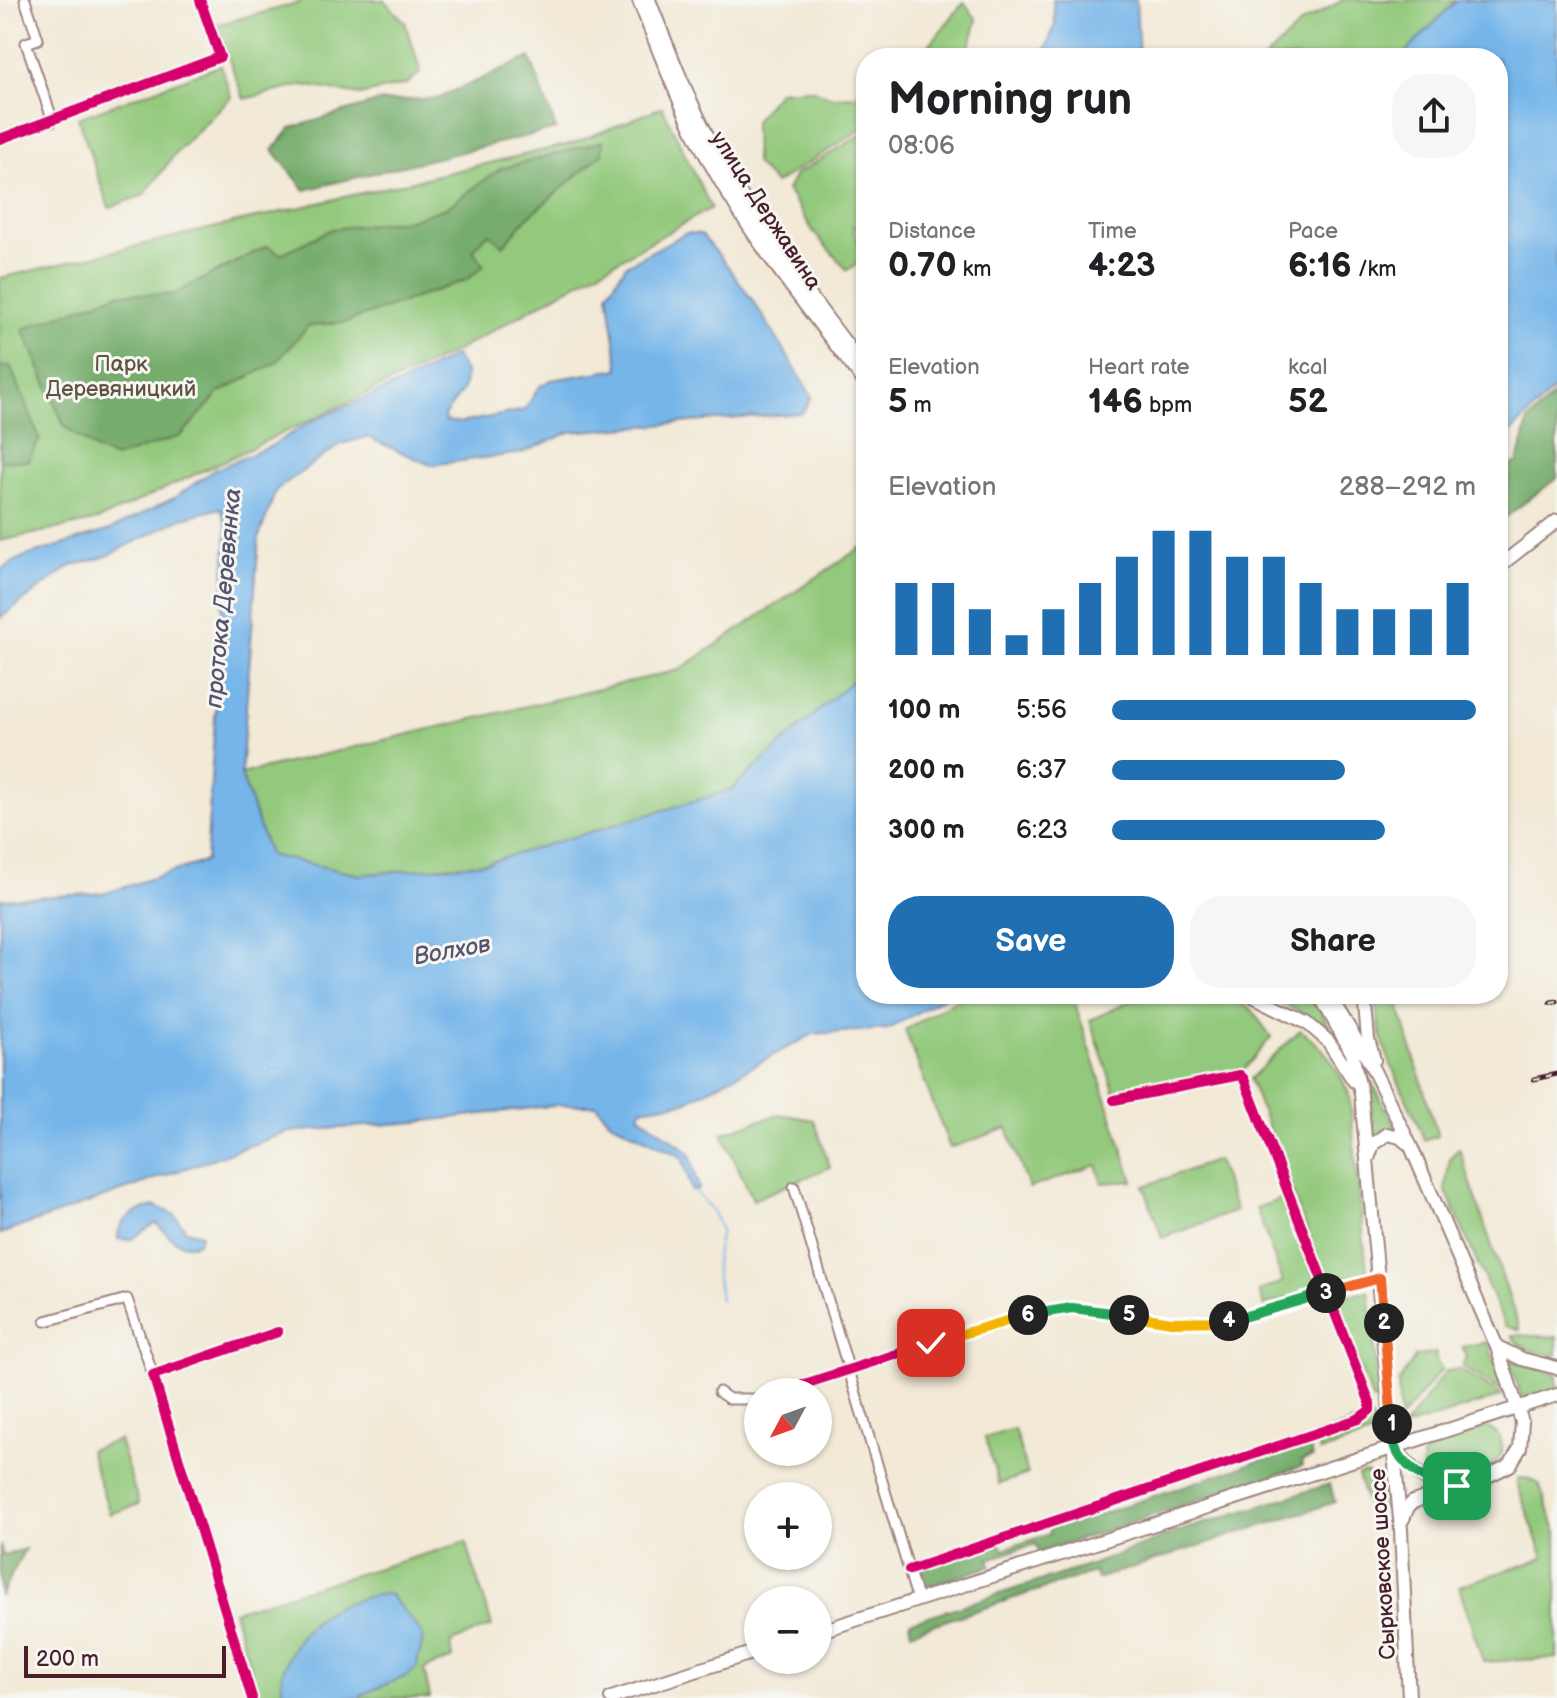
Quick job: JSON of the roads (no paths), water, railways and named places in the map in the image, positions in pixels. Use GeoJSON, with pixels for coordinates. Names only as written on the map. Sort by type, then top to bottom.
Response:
{"type":"FeatureCollection","features":[{"type":"Feature","properties":{"kind":"main road","name":"улица Державина"},"geometry":{"type":"LineString","coordinates":[[639,0],[674,89],[722,184],[766,252],[856,371]]}},
{"type":"Feature","properties":{"kind":"main road","name":"улица Державина"},"geometry":{"type":"LineString","coordinates":[[649,0],[678,72],[719,158],[777,251],[856,357]]}},
{"type":"Feature","properties":{"kind":"main road"},"geometry":{"type":"LineString","coordinates":[[1508,559],[1557,521]]}},
{"type":"Feature","properties":{"kind":"main road"},"geometry":{"type":"LineString","coordinates":[[1269,1004],[1307,1023],[1328,1041],[1348,1068],[1361,1094]]}},
{"type":"Feature","properties":{"kind":"main road","name":"Сырковское шоссе"},"geometry":{"type":"LineString","coordinates":[[1325,1004],[1352,1053],[1361,1094],[1401,1530],[1409,1698]]}},
{"type":"Feature","properties":{"kind":"main road"},"geometry":{"type":"LineString","coordinates":[[1334,1004],[1381,1083],[1412,1149],[1497,1347],[1522,1422],[1520,1448],[1510,1465],[1486,1477],[1413,1502],[1404,1514],[1401,1530]]}},
{"type":"Feature","properties":{"kind":"main road"},"geometry":{"type":"LineString","coordinates":[[1365,1004],[1368,1039],[1381,1083]]}},
{"type":"Feature","properties":{"kind":"main road"},"geometry":{"type":"LineString","coordinates":[[1368,1162],[1373,1144],[1387,1134],[1400,1137],[1412,1149]]}},
{"type":"Feature","properties":{"kind":"main road"},"geometry":{"type":"LineString","coordinates":[[1497,1347],[1531,1362],[1557,1368]]}},
{"type":"Feature","properties":{"kind":"main road"},"geometry":{"type":"LineString","coordinates":[[832,1628],[1557,1395]]}},
{"type":"Feature","properties":{"kind":"main road"},"geometry":{"type":"LineString","coordinates":[[1522,1422],[1540,1400]]}},
{"type":"Feature","properties":{"kind":"main road"},"geometry":{"type":"LineString","coordinates":[[1394,1448],[1422,1477],[1432,1483],[1457,1486]]}},
{"type":"Feature","properties":{"kind":"main road"},"geometry":{"type":"LineString","coordinates":[[611,1698],[744,1655]]}},
{"type":"Feature","properties":{"kind":"street"},"geometry":{"type":"LineString","coordinates":[[25,0],[38,39],[26,43],[53,121]]}},
{"type":"Feature","properties":{"kind":"street"},"geometry":{"type":"LineString","coordinates":[[0,139],[220,57],[200,0]]}},
{"type":"Feature","properties":{"kind":"street"},"geometry":{"type":"LineString","coordinates":[[909,1570],[1362,1417],[1370,1410],[1328,1292],[1244,1079],[1240,1075],[1114,1100]]}},
{"type":"Feature","properties":{"kind":"street"},"geometry":{"type":"LineString","coordinates":[[794,1187],[918,1601]]}},
{"type":"Feature","properties":{"kind":"street"},"geometry":{"type":"LineString","coordinates":[[823,1378],[1031,1314],[1072,1308],[1171,1322],[1217,1323],[1242,1319],[1380,1278]]}},
{"type":"Feature","properties":{"kind":"street"},"geometry":{"type":"LineString","coordinates":[[46,1321],[127,1299],[252,1698]]}},
{"type":"Feature","properties":{"kind":"street"},"geometry":{"type":"LineString","coordinates":[[153,1375],[278,1332]]}},
{"type":"Feature","properties":{"kind":"street"},"geometry":{"type":"LineString","coordinates":[[719,1392],[729,1399],[744,1399]]}},
{"type":"Feature","properties":{"kind":"water"},"geometry":{"type":"Polygon","coordinates":[[[1053,0],[1136,0],[1138,48],[1047,48],[1055,24],[1053,0]]]}},
{"type":"Feature","properties":{"kind":"water"},"geometry":{"type":"Polygon","coordinates":[[[1457,0],[1557,0],[1557,386],[1508,436],[1508,48],[1410,48],[1457,0]]]}},
{"type":"Feature","properties":{"kind":"water"},"geometry":{"type":"Polygon","coordinates":[[[686,233],[701,234],[761,313],[812,397],[802,413],[570,432],[522,453],[430,465],[367,437],[341,444],[276,490],[259,537],[241,774],[269,855],[359,875],[486,863],[731,790],[856,677],[856,1004],[932,1004],[888,1029],[813,1034],[685,1102],[641,1109],[639,1115],[690,1153],[699,1189],[692,1191],[682,1157],[611,1122],[596,1105],[557,1105],[417,1122],[288,1132],[0,1234],[0,899],[106,893],[206,861],[227,528],[221,508],[182,518],[105,557],[71,566],[0,618],[0,570],[23,557],[110,530],[174,498],[214,470],[271,446],[312,421],[455,356],[466,374],[463,390],[444,416],[445,421],[460,423],[525,410],[539,387],[551,380],[619,369],[608,293],[626,265],[686,233]]]}},
{"type":"Feature","properties":{"kind":"water"},"geometry":{"type":"Polygon","coordinates":[[[155,1206],[175,1215],[186,1230],[201,1234],[198,1243],[180,1243],[156,1223],[130,1240],[118,1239],[118,1232],[125,1221],[155,1206]]]}},
{"type":"Feature","properties":{"kind":"water"},"geometry":{"type":"Polygon","coordinates":[[[383,1594],[390,1595],[422,1633],[417,1667],[407,1676],[361,1695],[361,1698],[286,1698],[282,1687],[283,1672],[289,1656],[306,1630],[339,1606],[383,1594]]]}},
{"type":"Feature","properties":{"kind":"waterway"},"geometry":{"type":"LineString","coordinates":[[695,1191],[713,1212],[721,1230],[715,1262],[720,1300]]}},
{"type":"Feature","properties":{"kind":"railway"},"geometry":{"type":"LineString","coordinates":[[1551,1003],[1557,1002]]}},
{"type":"Feature","properties":{"kind":"railway"},"geometry":{"type":"LineString","coordinates":[[1534,1079],[1557,1074]]}},
{"type":"Feature","properties":{"kind":"park label","name":"Парк Деревяницкий"},"geometry":{"type":"Point","coordinates":[121,376]}},
{"type":"Feature","properties":{"kind":"water label","name":"протока Деревянка"},"geometry":{"type":"Point","coordinates":[223,598]}},
{"type":"Feature","properties":{"kind":"water label","name":"Волхов"},"geometry":{"type":"Point","coordinates":[452,950]}}]}
